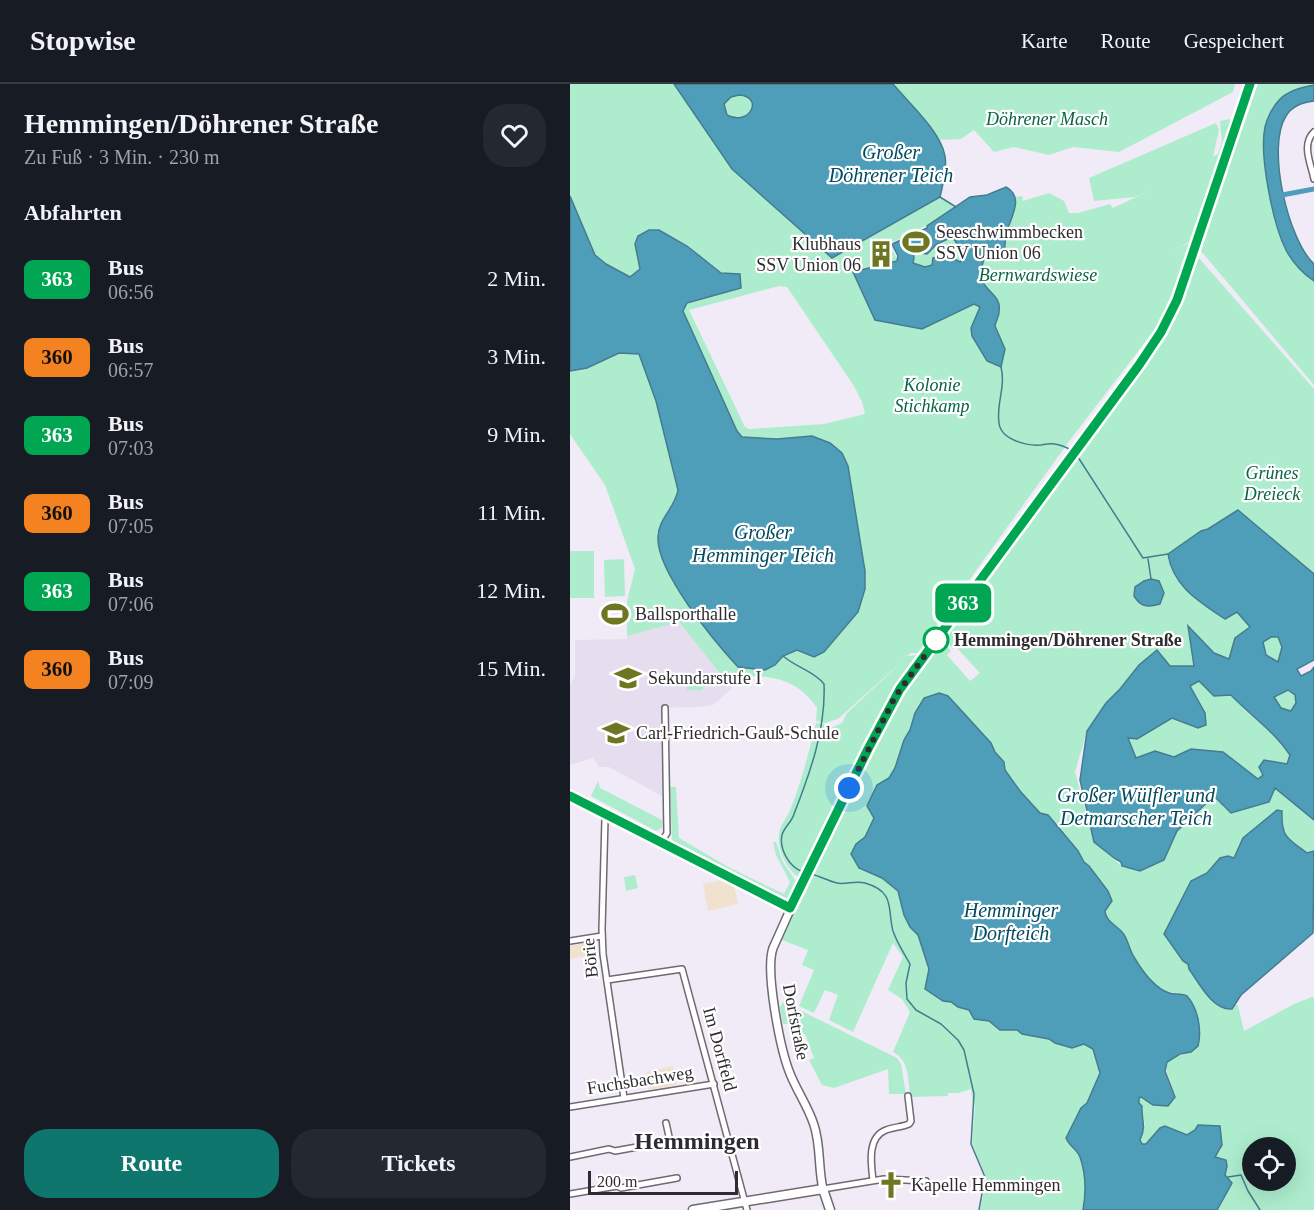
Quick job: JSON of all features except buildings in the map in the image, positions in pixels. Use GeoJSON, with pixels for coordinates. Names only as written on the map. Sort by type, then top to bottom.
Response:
{"type":"FeatureCollection","features":[{"type":"Feature","properties":{"kind":"main road"},"geometry":{"type":"LineString","coordinates":[[693,1210],[746,1206],[823,1190]]}},
{"type":"Feature","properties":{"kind":"main road","name":"Dorfstraße"},"geometry":{"type":"LineString","coordinates":[[823,1190],[830,1210]]}},
{"type":"Feature","properties":{"kind":"street","name":"Dorfstraße"},"geometry":{"type":"LineString","coordinates":[[823,1190],[816,1133],[785,1059],[770,972],[771,952],[806,874],[890,706],[905,681],[1148,353],[1170,316],[1187,274],[1250,84]]}},
{"type":"Feature","properties":{"kind":"street"},"geometry":{"type":"LineString","coordinates":[[1314,132],[1309,136],[1307,144],[1314,179]]}},
{"type":"Feature","properties":{"kind":"street"},"geometry":{"type":"LineString","coordinates":[[662,842],[667,833],[665,708]]}},
{"type":"Feature","properties":{"kind":"street"},"geometry":{"type":"LineString","coordinates":[[570,796],[790,908]]}},
{"type":"Feature","properties":{"kind":"street","name":"Börie"},"geometry":{"type":"LineString","coordinates":[[608,814],[605,819],[602,936],[624,1098]]}},
{"type":"Feature","properties":{"kind":"street"},"geometry":{"type":"LineString","coordinates":[[570,942],[602,936]]}},
{"type":"Feature","properties":{"kind":"street","name":"Im Dorffeld"},"geometry":{"type":"LineString","coordinates":[[607,980],[682,969],[746,1206]]}},
{"type":"Feature","properties":{"kind":"street","name":"Fuchsbachweg"},"geometry":{"type":"LineString","coordinates":[[570,1107],[714,1083]]}},
{"type":"Feature","properties":{"kind":"street"},"geometry":{"type":"LineString","coordinates":[[873,1180],[871,1163],[875,1138],[879,1133],[909,1124],[911,1121],[908,1096]]}},
{"type":"Feature","properties":{"kind":"street"},"geometry":{"type":"LineString","coordinates":[[570,1157],[609,1149],[615,1151],[670,1142],[666,1123]]}},
{"type":"Feature","properties":{"kind":"street"},"geometry":{"type":"LineString","coordinates":[[570,1194],[677,1178]]}},
{"type":"Feature","properties":{"kind":"street"},"geometry":{"type":"LineString","coordinates":[[823,1190],[873,1180],[926,1181]]}},
{"type":"Feature","properties":{"kind":"shaded area","name":"Carl-Friedrich-Gauß-Schule"},"geometry":{"type":"Polygon","coordinates":[[[679,622],[735,679],[731,689],[713,705],[662,708],[662,796],[609,767],[599,767],[593,758],[570,765],[570,684],[575,677],[575,640],[627,639],[627,636],[679,622]]]}},
{"type":"Feature","properties":{"kind":"shaded area"},"geometry":{"type":"Polygon","coordinates":[[[722,880],[734,886],[738,904],[708,911],[703,884],[722,880]]]}},
{"type":"Feature","properties":{"kind":"shaded area"},"geometry":{"type":"Polygon","coordinates":[[[593,941],[596,954],[570,959],[570,946],[593,941]]]}},
{"type":"Feature","properties":{"kind":"shaded area"},"geometry":{"type":"Polygon","coordinates":[[[673,1066],[677,1085],[649,1090],[646,1072],[673,1066]]]}},
{"type":"Feature","properties":{"kind":"green space"},"geometry":{"type":"Polygon","coordinates":[[[570,84],[674,84],[732,169],[832,258],[940,197],[956,207],[937,220],[889,242],[896,257],[898,256],[897,261],[853,273],[922,329],[973,303],[980,307],[971,328],[1000,367],[1005,349],[995,325],[999,314],[999,304],[984,285],[981,269],[985,256],[1004,255],[1007,233],[1015,207],[1015,197],[1022,196],[1023,201],[1049,193],[1064,201],[1069,213],[1078,213],[1110,204],[1113,208],[1151,190],[1135,197],[1094,201],[1089,178],[1216,123],[1219,130],[1213,157],[1218,154],[1222,142],[1220,121],[1236,118],[1196,233],[1191,241],[1175,249],[1191,242],[1162,320],[1070,440],[931,633],[921,653],[911,653],[907,656],[920,655],[892,694],[800,878],[795,875],[784,859],[779,834],[799,787],[816,723],[826,724],[826,730],[842,723],[847,713],[906,658],[838,719],[825,723],[816,721],[817,708],[808,696],[786,682],[775,678],[722,676],[679,622],[627,636],[627,601],[635,569],[605,485],[570,434],[570,371],[587,368],[619,353],[639,354],[657,401],[678,490],[676,502],[665,517],[659,548],[673,583],[738,667],[765,670],[775,665],[783,656],[797,649],[814,657],[826,649],[842,632],[857,609],[864,585],[864,560],[849,508],[812,436],[777,439],[742,437],[737,431],[683,311],[687,304],[741,288],[687,245],[662,232],[635,244],[640,269],[630,278],[595,255],[570,196],[570,84]],[[888,245],[870,252],[874,263],[893,258],[888,245]],[[779,286],[689,310],[745,427],[749,429],[824,424],[865,414],[854,386],[787,287],[779,286]]]}},
{"type":"Feature","properties":{"kind":"green space","name":"Döhrener Masch"},"geometry":{"type":"Polygon","coordinates":[[[893,84],[1235,84],[1233,92],[1119,152],[1073,147],[1049,155],[1014,147],[994,152],[974,130],[961,139],[940,140],[893,84]]]}},
{"type":"Feature","properties":{"kind":"green space"},"geometry":{"type":"Polygon","coordinates":[[[1258,84],[1314,84],[1279,99],[1270,194],[1314,280],[1314,385],[1200,250],[1258,84]]]}},
{"type":"Feature","properties":{"kind":"green space"},"geometry":{"type":"Polygon","coordinates":[[[739,95],[751,101],[751,110],[742,117],[727,115],[724,104],[731,97],[739,95]]]}},
{"type":"Feature","properties":{"kind":"green space"},"geometry":{"type":"Polygon","coordinates":[[[952,237],[965,254],[960,262],[925,267],[913,263],[912,252],[927,254],[937,244],[952,237]]]}},
{"type":"Feature","properties":{"kind":"green space","name":"Grünes Dreieck"},"geometry":{"type":"Polygon","coordinates":[[[1193,255],[1198,257],[1314,389],[1314,574],[1238,510],[1201,531],[1168,554],[1237,612],[1250,627],[1235,638],[1229,659],[1214,653],[1188,626],[1194,666],[1170,666],[1156,650],[1139,665],[1106,703],[1087,731],[1075,772],[1094,842],[1122,866],[1140,871],[1164,860],[1177,831],[1214,795],[1274,787],[1314,820],[1314,851],[1307,853],[1287,836],[1282,826],[1281,811],[1243,838],[1234,858],[1220,858],[1207,873],[1191,881],[1183,961],[1188,964],[1213,1001],[1232,1009],[1238,1005],[1244,1031],[1294,1004],[1314,998],[1314,1210],[1217,1210],[1232,1183],[1225,1175],[1226,1160],[1215,1157],[1221,1150],[1219,1126],[1198,1125],[1187,1135],[1162,1126],[1148,1143],[1140,1143],[1145,1124],[1139,1098],[1168,1106],[1175,1097],[1165,1066],[1171,1058],[1191,1052],[1198,1046],[1200,1029],[1197,1016],[1178,993],[1164,990],[1146,975],[1137,963],[1123,935],[1106,917],[1105,911],[1111,904],[1108,891],[1048,815],[1040,813],[1028,801],[1004,770],[1004,762],[995,753],[991,743],[948,696],[934,694],[924,698],[915,713],[895,768],[889,778],[877,785],[869,812],[874,817],[865,837],[856,844],[851,854],[859,868],[882,878],[898,891],[904,915],[910,927],[918,935],[929,969],[925,989],[943,1001],[969,1010],[978,1018],[989,1021],[1000,1030],[1017,1030],[1022,1034],[1049,1039],[1072,1048],[1084,1044],[1093,1049],[1100,1073],[1087,1103],[1081,1108],[1066,1138],[1082,1163],[1085,1184],[1083,1210],[980,1210],[986,1177],[972,1144],[975,1105],[973,1105],[971,1089],[959,1093],[948,1093],[948,1096],[910,1097],[905,1065],[903,1060],[893,1052],[910,1012],[902,999],[888,990],[903,957],[893,943],[853,1032],[829,1020],[838,995],[825,990],[814,1013],[799,1006],[814,970],[802,965],[808,950],[782,940],[816,860],[902,691],[941,638],[951,651],[947,655],[970,681],[980,673],[956,647],[953,649],[944,636],[1104,420],[1103,418],[1155,346],[1193,255]]]}},
{"type":"Feature","properties":{"kind":"green space"},"geometry":{"type":"Polygon","coordinates":[[[570,551],[594,551],[594,598],[570,598],[570,551]]]}},
{"type":"Feature","properties":{"kind":"green space"},"geometry":{"type":"Polygon","coordinates":[[[624,559],[625,596],[605,597],[604,560],[624,559]]]}},
{"type":"Feature","properties":{"kind":"green space"},"geometry":{"type":"Polygon","coordinates":[[[1271,637],[1278,637],[1282,647],[1278,663],[1266,655],[1263,642],[1271,637]]]}},
{"type":"Feature","properties":{"kind":"green space"},"geometry":{"type":"Polygon","coordinates":[[[686,679],[703,679],[703,690],[687,690],[686,679]]]}},
{"type":"Feature","properties":{"kind":"green space"},"geometry":{"type":"Polygon","coordinates":[[[1199,681],[1231,695],[1278,738],[1290,755],[1287,764],[1258,779],[1223,752],[1191,749],[1174,757],[1155,751],[1136,758],[1128,738],[1137,739],[1172,717],[1198,728],[1205,713],[1190,686],[1199,681]]]}},
{"type":"Feature","properties":{"kind":"green space"},"geometry":{"type":"Polygon","coordinates":[[[1288,689],[1295,695],[1296,703],[1292,711],[1281,708],[1274,697],[1288,689]]]}},
{"type":"Feature","properties":{"kind":"green space"},"geometry":{"type":"Polygon","coordinates":[[[598,781],[600,788],[662,820],[662,828],[656,831],[591,796],[598,781]]]}},
{"type":"Feature","properties":{"kind":"green space"},"geometry":{"type":"Polygon","coordinates":[[[670,787],[676,787],[679,838],[730,868],[784,894],[790,882],[776,855],[773,842],[776,842],[783,862],[797,883],[790,897],[783,900],[731,875],[672,841],[670,787]]]}},
{"type":"Feature","properties":{"kind":"green space"},"geometry":{"type":"Polygon","coordinates":[[[635,875],[638,888],[626,891],[624,877],[635,875]]]}},
{"type":"Feature","properties":{"kind":"green space"},"geometry":{"type":"Polygon","coordinates":[[[783,1002],[897,1058],[901,1064],[906,1094],[889,1094],[888,1069],[834,1088],[822,1085],[809,1060],[814,1058],[805,1034],[801,1034],[793,1024],[783,1024],[780,1007],[783,1002]]]}},
{"type":"Feature","properties":{"kind":"water","name":"Großer Döhrener Teich"},"geometry":{"type":"Polygon","coordinates":[[[674,84],[893,84],[931,128],[945,156],[940,197],[832,258],[732,169],[674,84]],[[739,95],[731,97],[724,104],[727,115],[735,118],[747,114],[752,105],[747,97],[739,95]]]}},
{"type":"Feature","properties":{"kind":"water"},"geometry":{"type":"Polygon","coordinates":[[[1314,85],[1314,101],[1298,105],[1286,116],[1280,130],[1278,149],[1279,170],[1288,215],[1305,252],[1314,264],[1314,281],[1302,271],[1286,250],[1276,224],[1268,190],[1264,140],[1267,120],[1280,99],[1291,92],[1314,85]]]}},
{"type":"Feature","properties":{"kind":"water"},"geometry":{"type":"Polygon","coordinates":[[[1006,187],[1016,201],[1006,234],[1004,255],[996,260],[985,257],[981,269],[984,284],[999,304],[995,326],[1005,349],[1001,367],[987,361],[972,336],[971,328],[980,307],[974,304],[922,329],[875,320],[853,272],[897,261],[898,256],[892,244],[927,228],[970,197],[987,195],[1006,187]],[[952,237],[937,244],[927,254],[913,252],[913,263],[925,267],[932,265],[933,258],[949,256],[960,262],[965,254],[952,237]]]}},
{"type":"Feature","properties":{"kind":"water","name":"Großer Hemminger Teich"},"geometry":{"type":"Polygon","coordinates":[[[570,196],[595,255],[630,277],[640,269],[635,244],[638,236],[649,230],[659,230],[687,246],[721,273],[740,274],[741,288],[687,303],[683,311],[737,431],[742,437],[777,439],[812,436],[830,443],[842,453],[848,466],[865,571],[865,589],[858,612],[824,652],[814,657],[797,650],[783,656],[775,665],[765,670],[738,667],[688,605],[676,586],[666,568],[658,537],[661,525],[678,490],[656,401],[639,354],[619,353],[587,368],[570,371],[570,196]]]}},
{"type":"Feature","properties":{"kind":"water","name":"Großer Wülfler und Detmarscher Teich"},"geometry":{"type":"Polygon","coordinates":[[[1238,510],[1314,574],[1314,660],[1297,669],[1301,676],[1314,667],[1314,820],[1275,788],[1269,802],[1231,813],[1214,796],[1177,831],[1164,860],[1140,871],[1122,866],[1121,862],[1094,842],[1080,780],[1087,731],[1106,703],[1139,665],[1157,650],[1170,666],[1194,666],[1188,626],[1214,653],[1229,659],[1235,638],[1250,627],[1237,612],[1225,619],[1197,600],[1182,585],[1171,566],[1168,554],[1201,531],[1238,510]],[[1271,637],[1263,642],[1266,655],[1278,662],[1282,647],[1278,637],[1271,637]],[[1199,681],[1190,686],[1205,713],[1206,725],[1198,728],[1172,718],[1137,739],[1128,738],[1136,758],[1155,751],[1174,757],[1191,749],[1223,752],[1258,779],[1263,775],[1259,767],[1264,760],[1287,764],[1290,755],[1284,746],[1231,695],[1214,696],[1199,681]],[[1288,690],[1274,697],[1281,708],[1291,711],[1296,703],[1295,695],[1288,690]]]}},
{"type":"Feature","properties":{"kind":"water"},"geometry":{"type":"Polygon","coordinates":[[[1151,579],[1159,581],[1164,593],[1160,604],[1145,606],[1134,596],[1135,587],[1151,579]]]}},
{"type":"Feature","properties":{"kind":"water","name":"Hemminger Dorfteich"},"geometry":{"type":"Polygon","coordinates":[[[939,693],[948,696],[991,743],[1004,762],[1005,770],[1020,791],[1040,813],[1048,815],[1108,891],[1112,901],[1105,911],[1107,918],[1124,935],[1132,954],[1153,983],[1163,991],[1187,996],[1191,1001],[1199,1026],[1198,1046],[1191,1052],[1180,1054],[1167,1062],[1165,1071],[1175,1097],[1168,1106],[1153,1105],[1139,1098],[1142,1106],[1143,1126],[1140,1140],[1142,1144],[1146,1144],[1160,1128],[1165,1126],[1187,1135],[1198,1125],[1220,1126],[1222,1145],[1215,1157],[1226,1160],[1225,1175],[1232,1183],[1217,1210],[1083,1210],[1085,1183],[1082,1163],[1079,1154],[1066,1138],[1081,1108],[1087,1103],[1100,1073],[1093,1049],[1084,1044],[1072,1048],[1049,1039],[1022,1034],[1017,1030],[1000,1030],[989,1021],[974,1019],[969,1010],[943,1001],[925,989],[929,969],[918,935],[910,927],[904,915],[898,891],[882,878],[859,868],[851,854],[856,844],[865,837],[874,818],[867,806],[877,785],[889,778],[895,768],[915,713],[924,698],[939,693]]]}},
{"type":"Feature","properties":{"kind":"water","name":"Großer Wülfler und Detmarscher Teich"},"geometry":{"type":"Polygon","coordinates":[[[1277,810],[1282,811],[1284,832],[1290,840],[1307,853],[1314,851],[1313,933],[1241,995],[1232,1009],[1225,1008],[1219,1006],[1207,995],[1188,964],[1183,961],[1164,934],[1191,881],[1207,873],[1220,858],[1228,856],[1234,858],[1243,838],[1277,810]]]}},
{"type":"Feature","properties":{"kind":"waterway"},"geometry":{"type":"LineString","coordinates":[[1277,196],[1314,189]]}},
{"type":"Feature","properties":{"kind":"waterway"},"geometry":{"type":"LineString","coordinates":[[940,197],[956,207]]}},
{"type":"Feature","properties":{"kind":"waterway"},"geometry":{"type":"LineString","coordinates":[[1001,367],[1002,382],[998,416],[1004,434],[1022,443],[1055,444],[1073,451]]}},
{"type":"Feature","properties":{"kind":"waterway"},"geometry":{"type":"LineString","coordinates":[[1076,454],[1143,558],[1168,554]]}},
{"type":"Feature","properties":{"kind":"waterway"},"geometry":{"type":"LineString","coordinates":[[1148,559],[1151,579]]}},
{"type":"Feature","properties":{"kind":"waterway"},"geometry":{"type":"LineString","coordinates":[[783,656],[824,684],[822,718],[816,750],[793,817],[784,829],[781,840],[789,862],[803,872]]}},
{"type":"Feature","properties":{"kind":"waterway"},"geometry":{"type":"LineString","coordinates":[[811,874],[837,883],[865,883],[882,891],[888,902],[895,935],[910,964],[906,983],[907,999],[916,1010],[941,1024],[958,1040],[964,1050],[974,1094],[971,1144],[985,1177],[979,1210]]}},
{"type":"Feature","properties":{"kind":"waterway"},"geometry":{"type":"LineString","coordinates":[[1228,1177],[1241,1175],[1260,1210]]}},
{"type":"Feature","properties":{"kind":"bus line","name":"363"},"geometry":{"type":"LineString","coordinates":[[570,796],[790,908],[900,689],[1139,365],[1166,324],[1187,274],[1250,84]]}},
{"type":"Feature","properties":{"kind":"place","name":"Seeschwimmbecken SSV Union 06"},"geometry":{"type":"Point","coordinates":[916,242]}},
{"type":"Feature","properties":{"kind":"place","name":"Klubhaus SSV Union 06"},"geometry":{"type":"Point","coordinates":[881,254]}},
{"type":"Feature","properties":{"kind":"place","name":"Ballsporthalle"},"geometry":{"type":"Point","coordinates":[615,614]}},
{"type":"Feature","properties":{"kind":"place","name":"Hemmingen/Döhrener Straße"},"geometry":{"type":"Point","coordinates":[936,640]}},
{"type":"Feature","properties":{"kind":"place","name":"Sekundarstufe I"},"geometry":{"type":"Point","coordinates":[628,678]}},
{"type":"Feature","properties":{"kind":"place","name":"Carl-Friedrich-Gauß-Schule"},"geometry":{"type":"Point","coordinates":[616,733]}},
{"type":"Feature","properties":{"kind":"place","name":"Kapelle Hemmingen"},"geometry":{"type":"Point","coordinates":[891,1185]}},
{"type":"Feature","properties":{"kind":"district","name":"Hemmingen"},"geometry":{"type":"Point","coordinates":[697,1141]}},
{"type":"Feature","properties":{"kind":"route"},"geometry":{"type":"LineString","coordinates":[[849,788],[895,697],[936,640]]}},
{"type":"Feature","properties":{"kind":"park label","name":"Bernwardswiese"},"geometry":{"type":"Point","coordinates":[1038,275]}},
{"type":"Feature","properties":{"kind":"park label","name":"Kolonie Stichkamp"},"geometry":{"type":"Point","coordinates":[932,395]}}]}
